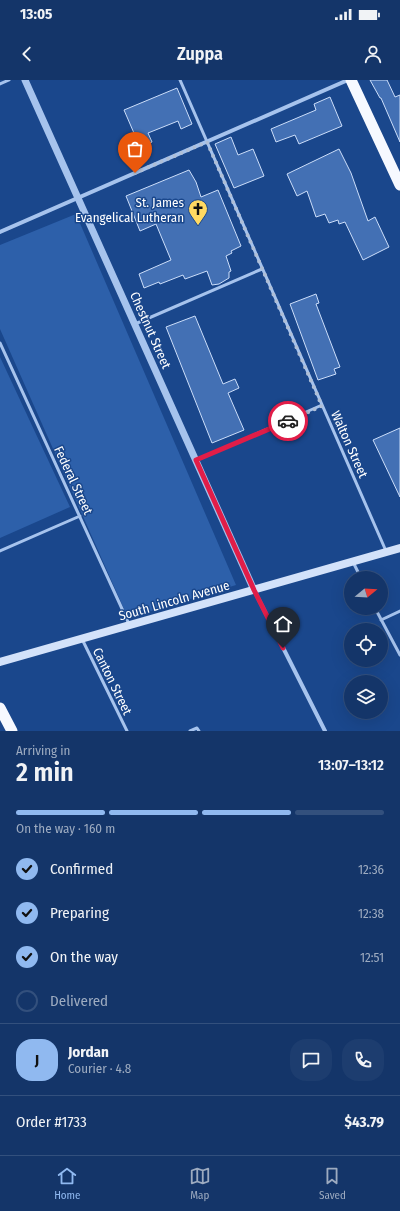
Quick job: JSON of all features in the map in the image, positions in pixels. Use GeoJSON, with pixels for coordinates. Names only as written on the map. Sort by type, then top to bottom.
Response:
{"type":"FeatureCollection","features":[{"type":"Feature","properties":{"kind":"highway"},"geometry":{"type":"LineString","coordinates":[[350,80],[400,185]]}},
{"type":"Feature","properties":{"kind":"highway"},"geometry":{"type":"LineString","coordinates":[[0,708],[12,731]]}},
{"type":"Feature","properties":{"kind":"main road","name":"South Lincoln Avenue"},"geometry":{"type":"LineString","coordinates":[[0,662],[400,548]]}},
{"type":"Feature","properties":{"kind":"street","name":"Chestnut Street"},"geometry":{"type":"LineString","coordinates":[[25,80],[254,590]]}},
{"type":"Feature","properties":{"kind":"street"},"geometry":{"type":"LineString","coordinates":[[0,232],[350,80]]}},
{"type":"Feature","properties":{"kind":"street"},"geometry":{"type":"LineString","coordinates":[[254,590],[325,731]]}},
{"type":"Feature","properties":{"kind":"lane"},"geometry":{"type":"LineString","coordinates":[[0,84],[9,80]]}},
{"type":"Feature","properties":{"kind":"lane","name":"Walton Street"},"geometry":{"type":"LineString","coordinates":[[180,80],[386,553]]}},
{"type":"Feature","properties":{"kind":"lane"},"geometry":{"type":"LineString","coordinates":[[135,324],[262,269]]}},
{"type":"Feature","properties":{"kind":"lane","name":"Federal Street"},"geometry":{"type":"LineString","coordinates":[[0,343],[129,625]]}},
{"type":"Feature","properties":{"kind":"lane"},"geometry":{"type":"LineString","coordinates":[[196,460],[322,406]]}},
{"type":"Feature","properties":{"kind":"lane"},"geometry":{"type":"LineString","coordinates":[[0,551],[80,516]]}},
{"type":"Feature","properties":{"kind":"lane"},"geometry":{"type":"LineString","coordinates":[[353,562],[358,571]]}},
{"type":"Feature","properties":{"kind":"lane"},"geometry":{"type":"LineString","coordinates":[[381,620],[400,611]]}},
{"type":"Feature","properties":{"kind":"lane"},"geometry":{"type":"LineString","coordinates":[[378,615],[400,655]]}},
{"type":"Feature","properties":{"kind":"lane","name":"Canton Street"},"geometry":{"type":"LineString","coordinates":[[82,639],[127,731]]}},
{"type":"Feature","properties":{"kind":"lane"},"geometry":{"type":"LineString","coordinates":[[190,731],[198,729]]}},
{"type":"Feature","properties":{"kind":"shaded area"},"geometry":{"type":"Polygon","coordinates":[[[76,214],[236,585],[128,618],[0,329],[0,245],[76,214]]]}},
{"type":"Feature","properties":{"kind":"shaded area"},"geometry":{"type":"Polygon","coordinates":[[[0,357],[70,507],[0,538],[0,357]]]}},
{"type":"Feature","properties":{"kind":"building"},"geometry":{"type":"Polygon","coordinates":[[[370,80],[387,80],[395,97],[400,95],[400,142],[381,98],[370,80]]]}},
{"type":"Feature","properties":{"kind":"building"},"geometry":{"type":"Polygon","coordinates":[[[177,88],[192,124],[181,129],[178,121],[148,133],[152,142],[140,147],[124,110],[177,88]]]}},
{"type":"Feature","properties":{"kind":"building"},"geometry":{"type":"Polygon","coordinates":[[[330,97],[342,126],[299,144],[295,135],[276,142],[271,129],[316,110],[314,104],[330,97]]]}},
{"type":"Feature","properties":{"kind":"building"},"geometry":{"type":"Polygon","coordinates":[[[231,137],[238,155],[253,149],[264,176],[234,188],[215,144],[231,137]]]}},
{"type":"Feature","properties":{"kind":"building"},"geometry":{"type":"Polygon","coordinates":[[[339,149],[351,173],[368,221],[375,217],[389,247],[363,260],[345,222],[339,224],[338,220],[329,223],[325,214],[316,217],[307,191],[297,196],[287,174],[339,149]]]}},
{"type":"Feature","properties":{"kind":"building","name":"St. James Evangelical Lutheran"},"geometry":{"type":"Polygon","coordinates":[[[189,170],[196,182],[201,197],[218,190],[241,246],[231,251],[232,253],[226,256],[231,271],[229,272],[229,278],[219,284],[212,285],[207,271],[185,279],[183,275],[160,284],[159,282],[144,288],[139,274],[171,260],[156,224],[140,231],[126,196],[189,170]]]}},
{"type":"Feature","properties":{"kind":"building"},"geometry":{"type":"Polygon","coordinates":[[[316,294],[319,303],[316,304],[340,367],[334,369],[336,374],[318,380],[290,304],[316,294]]]}},
{"type":"Feature","properties":{"kind":"building"},"geometry":{"type":"Polygon","coordinates":[[[195,316],[223,384],[235,379],[239,388],[228,393],[244,430],[212,443],[166,327],[195,316]]]}},
{"type":"Feature","properties":{"kind":"building"},"geometry":{"type":"Polygon","coordinates":[[[400,428],[400,497],[373,440],[400,428]]]}},
{"type":"Feature","properties":{"kind":"way so far"},"geometry":{"type":"LineString","coordinates":[[135,173],[207,142],[322,406],[288,421]]}},
{"type":"Feature","properties":{"kind":"place","name":"St. James Evangelical Lutheran"},"geometry":{"type":"Point","coordinates":[198,226]}},
{"type":"Feature","properties":{"kind":"route"},"geometry":{"type":"LineString","coordinates":[[283,648],[254,590],[196,460],[288,421]]}}]}
